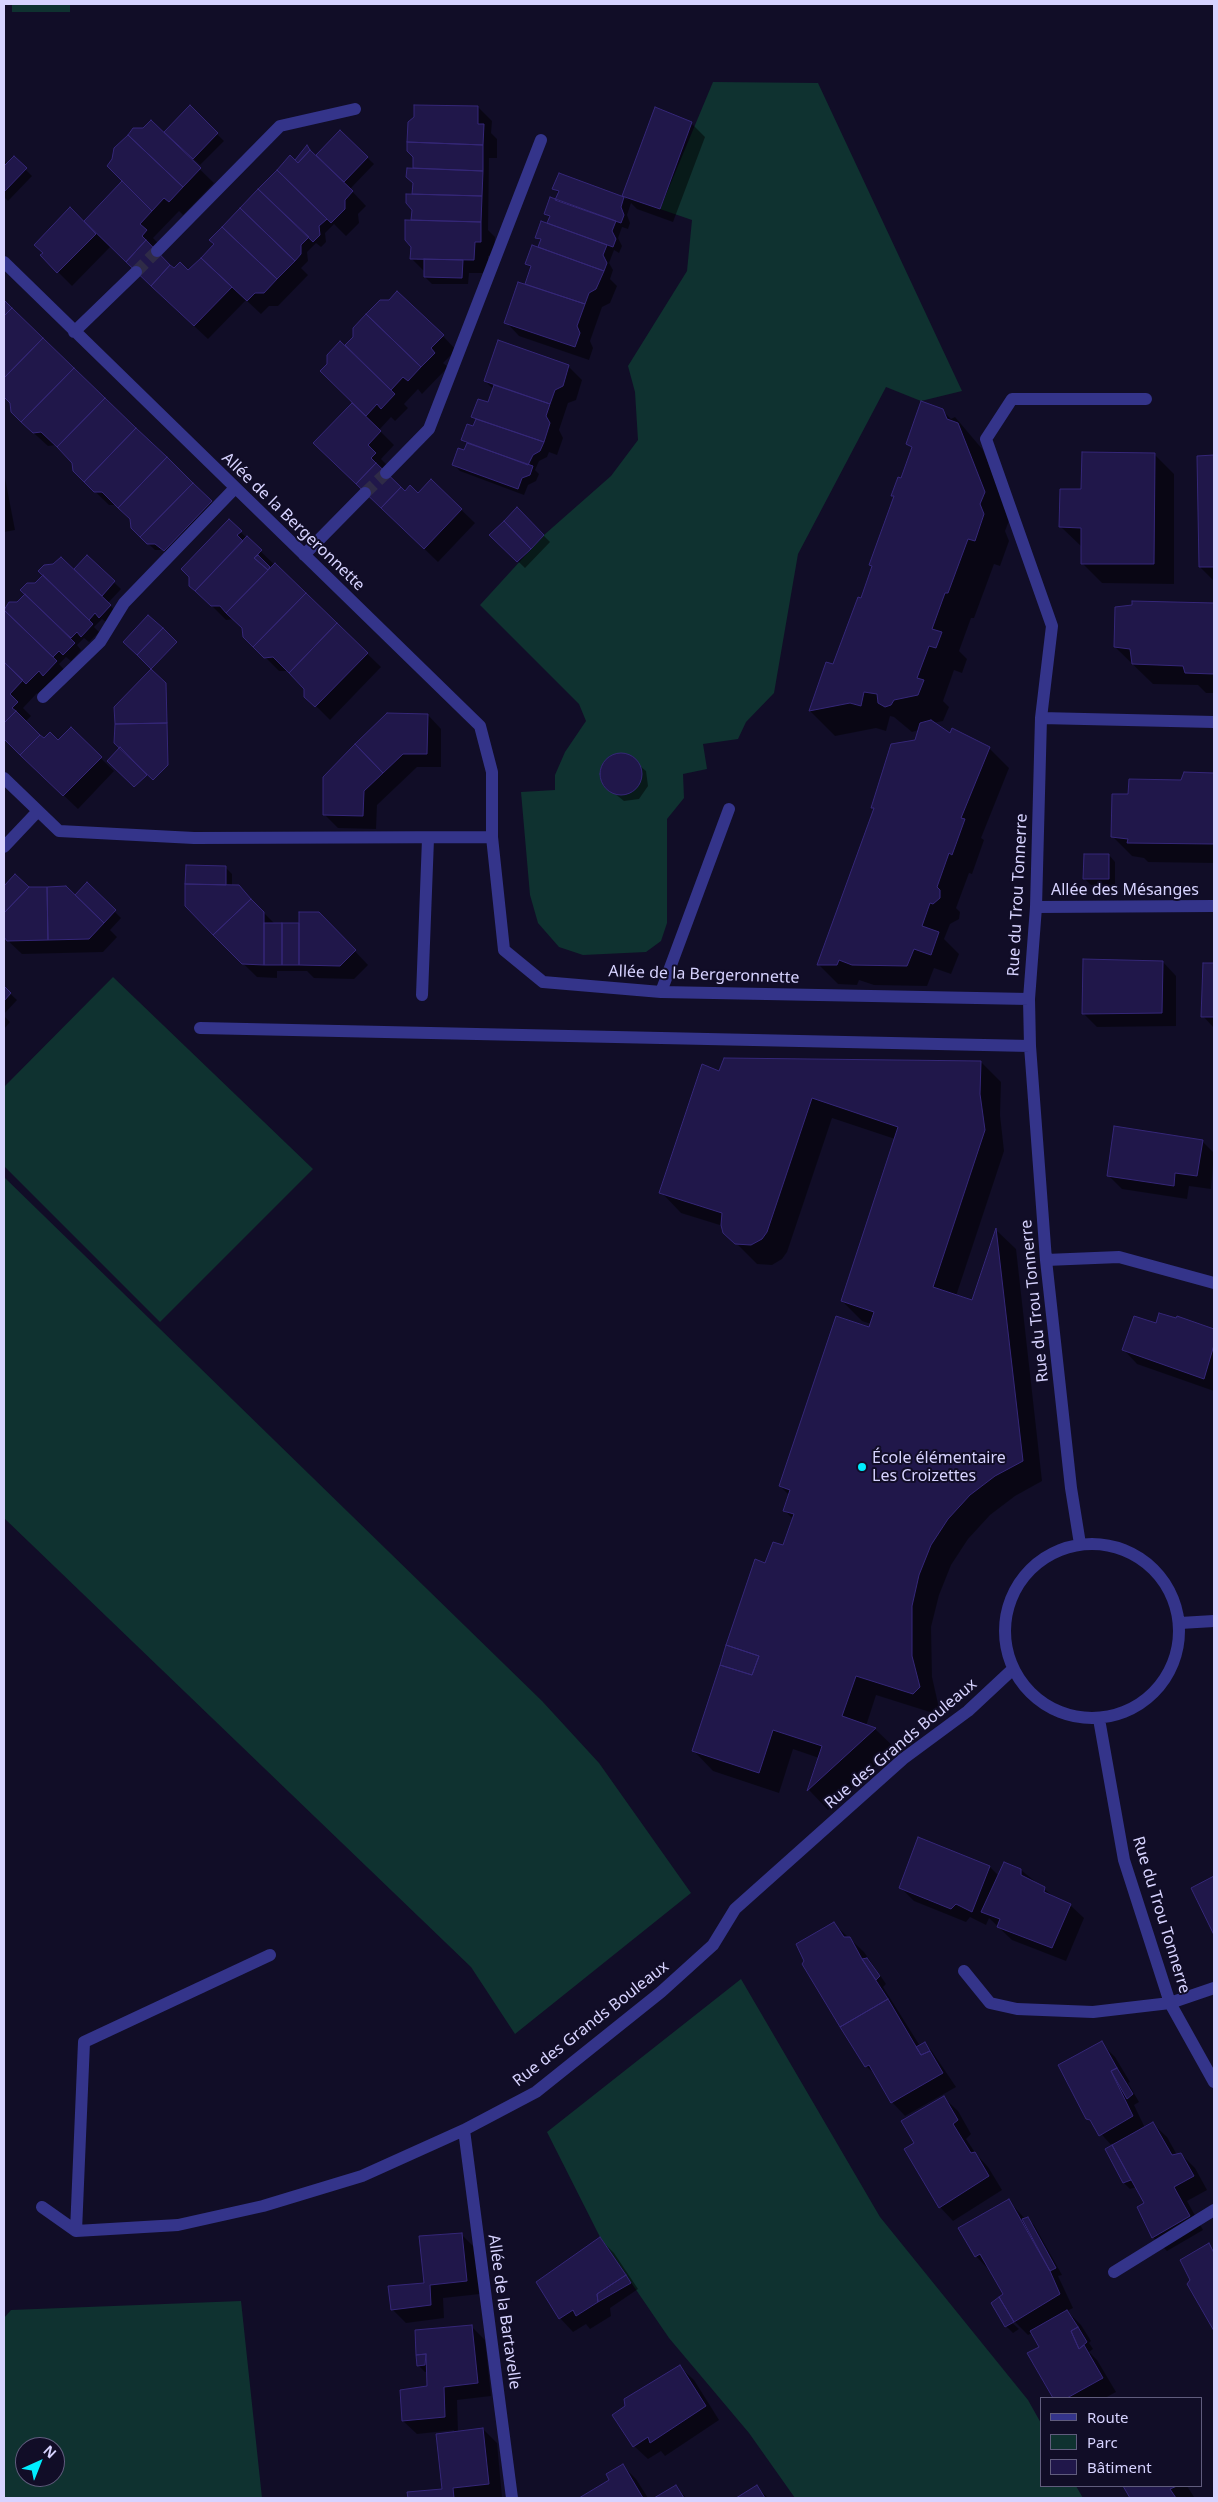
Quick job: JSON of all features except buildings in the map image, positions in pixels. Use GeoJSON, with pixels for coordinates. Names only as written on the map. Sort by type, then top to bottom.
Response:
{"type":"FeatureCollection","features":[{"type":"Feature","properties":{"kind":"street"},"geometry":{"type":"LineString","coordinates":[[157,251],[280,126],[355,109]]}},
{"type":"Feature","properties":{"kind":"street"},"geometry":{"type":"LineString","coordinates":[[386,473],[429,429],[541,140]]}},
{"type":"Feature","properties":{"kind":"street","name":"Allée de la Bergeronnette"},"geometry":{"type":"LineString","coordinates":[[4,262],[480,726],[492,772],[492,837],[504,950],[543,982],[661,992],[1028,1000]]}},
{"type":"Feature","properties":{"kind":"street"},"geometry":{"type":"LineString","coordinates":[[74,332],[136,272]]}},
{"type":"Feature","properties":{"kind":"street","name":"Rue du Trou Tonnerre"},"geometry":{"type":"LineString","coordinates":[[1080,1544],[1071,1488],[1046,1260],[1028,1000],[1036,907],[1041,718],[1052,626],[986,439],[1012,399],[1146,399]]}},
{"type":"Feature","properties":{"kind":"street"},"geometry":{"type":"LineString","coordinates":[[43,697],[100,642],[124,603],[235,488]]}},
{"type":"Feature","properties":{"kind":"street"},"geometry":{"type":"LineString","coordinates":[[304,555],[365,493]]}},
{"type":"Feature","properties":{"kind":"street"},"geometry":{"type":"LineString","coordinates":[[1041,718],[1214,722]]}},
{"type":"Feature","properties":{"kind":"street"},"geometry":{"type":"LineString","coordinates":[[4,778],[59,831],[194,838],[428,839],[492,837]]}},
{"type":"Feature","properties":{"kind":"street"},"geometry":{"type":"LineString","coordinates":[[661,992],[729,809]]}},
{"type":"Feature","properties":{"kind":"street"},"geometry":{"type":"LineString","coordinates":[[4,847],[38,811]]}},
{"type":"Feature","properties":{"kind":"street"},"geometry":{"type":"LineString","coordinates":[[422,995],[428,839]]}},
{"type":"Feature","properties":{"kind":"street","name":"Allée des Mésanges"},"geometry":{"type":"LineString","coordinates":[[1036,907],[1214,906]]}},
{"type":"Feature","properties":{"kind":"street"},"geometry":{"type":"LineString","coordinates":[[200,1028],[1030,1046]]}},
{"type":"Feature","properties":{"kind":"street"},"geometry":{"type":"LineString","coordinates":[[1046,1260],[1119,1257],[1214,1283]]}},
{"type":"Feature","properties":{"kind":"street"},"geometry":{"type":"LineString","coordinates":[[1080,1544],[1109,1546],[1134,1554],[1156,1571],[1171,1593],[1180,1623],[1179,1647],[1169,1674],[1151,1696],[1127,1712],[1099,1719],[1073,1716],[1048,1707],[1028,1691],[1013,1670],[1005,1643],[1006,1615],[1015,1589],[1032,1567],[1055,1552],[1080,1544]]}},
{"type":"Feature","properties":{"kind":"street"},"geometry":{"type":"LineString","coordinates":[[1180,1623],[1214,1620]]}},
{"type":"Feature","properties":{"kind":"street","name":"Rue des Grands Bouleaux"},"geometry":{"type":"LineString","coordinates":[[76,2231],[178,2225],[263,2206],[362,2176],[464,2130],[536,2092],[661,1992],[713,1945],[735,1909],[903,1759],[968,1711],[1013,1670]]}},
{"type":"Feature","properties":{"kind":"street","name":"Rue du Trou Tonnerre"},"geometry":{"type":"LineString","coordinates":[[1099,1719],[1124,1860],[1170,2003],[1214,2082]]}},
{"type":"Feature","properties":{"kind":"street"},"geometry":{"type":"LineString","coordinates":[[76,2231],[84,2042],[270,1955]]}},
{"type":"Feature","properties":{"kind":"street"},"geometry":{"type":"LineString","coordinates":[[964,1971],[990,2003],[1017,2009],[1093,2012],[1170,2003],[1214,1988]]}},
{"type":"Feature","properties":{"kind":"street","name":"Allée de la Bartavelle"},"geometry":{"type":"LineString","coordinates":[[464,2130],[512,2498]]}},
{"type":"Feature","properties":{"kind":"street"},"geometry":{"type":"LineString","coordinates":[[42,2207],[76,2231]]}},
{"type":"Feature","properties":{"kind":"street"},"geometry":{"type":"LineString","coordinates":[[1114,2272],[1214,2210]]}},
{"type":"Feature","properties":{"kind":"green space"},"geometry":{"type":"Polygon","coordinates":[[[12,4],[70,4],[70,12],[12,12],[12,4]]]}},
{"type":"Feature","properties":{"kind":"green space"},"geometry":{"type":"Polygon","coordinates":[[[713,82],[818,83],[962,391],[921,401],[886,387],[798,554],[774,693],[746,722],[738,739],[703,744],[707,769],[683,774],[684,798],[667,819],[667,923],[661,941],[646,952],[583,955],[559,947],[538,923],[530,895],[521,792],[555,790],[555,775],[565,752],[586,721],[579,704],[480,605],[544,535],[611,476],[638,440],[635,392],[628,366],[687,271],[692,220],[660,209],[713,82]]]}},
{"type":"Feature","properties":{"kind":"green space"},"geometry":{"type":"Polygon","coordinates":[[[113,977],[313,1169],[160,1322],[4,1166],[4,1087],[113,977]]]}},
{"type":"Feature","properties":{"kind":"green space"},"geometry":{"type":"Polygon","coordinates":[[[4,1177],[542,1701],[599,1763],[691,1893],[515,2034],[471,1967],[4,1518],[4,1177]]]}},
{"type":"Feature","properties":{"kind":"green space"},"geometry":{"type":"Polygon","coordinates":[[[741,1979],[880,2217],[1028,2400],[1040,2421],[1040,2487],[1077,2487],[1083,2498],[795,2498],[749,2433],[669,2338],[600,2237],[547,2132],[741,1979]]]}},
{"type":"Feature","properties":{"kind":"green space"},"geometry":{"type":"Polygon","coordinates":[[[241,2301],[262,2498],[4,2498],[4,2318],[11,2310],[241,2301]]]}},
{"type":"Feature","properties":{"kind":"tunnel"},"geometry":{"type":"LineString","coordinates":[[136,272],[157,251]]}},
{"type":"Feature","properties":{"kind":"tunnel"},"geometry":{"type":"LineString","coordinates":[[365,493],[386,473]]}},
{"type":"Feature","properties":{"kind":"place","name":"École élémentaire Les Croizettes"},"geometry":{"type":"Point","coordinates":[862,1467]}}]}
